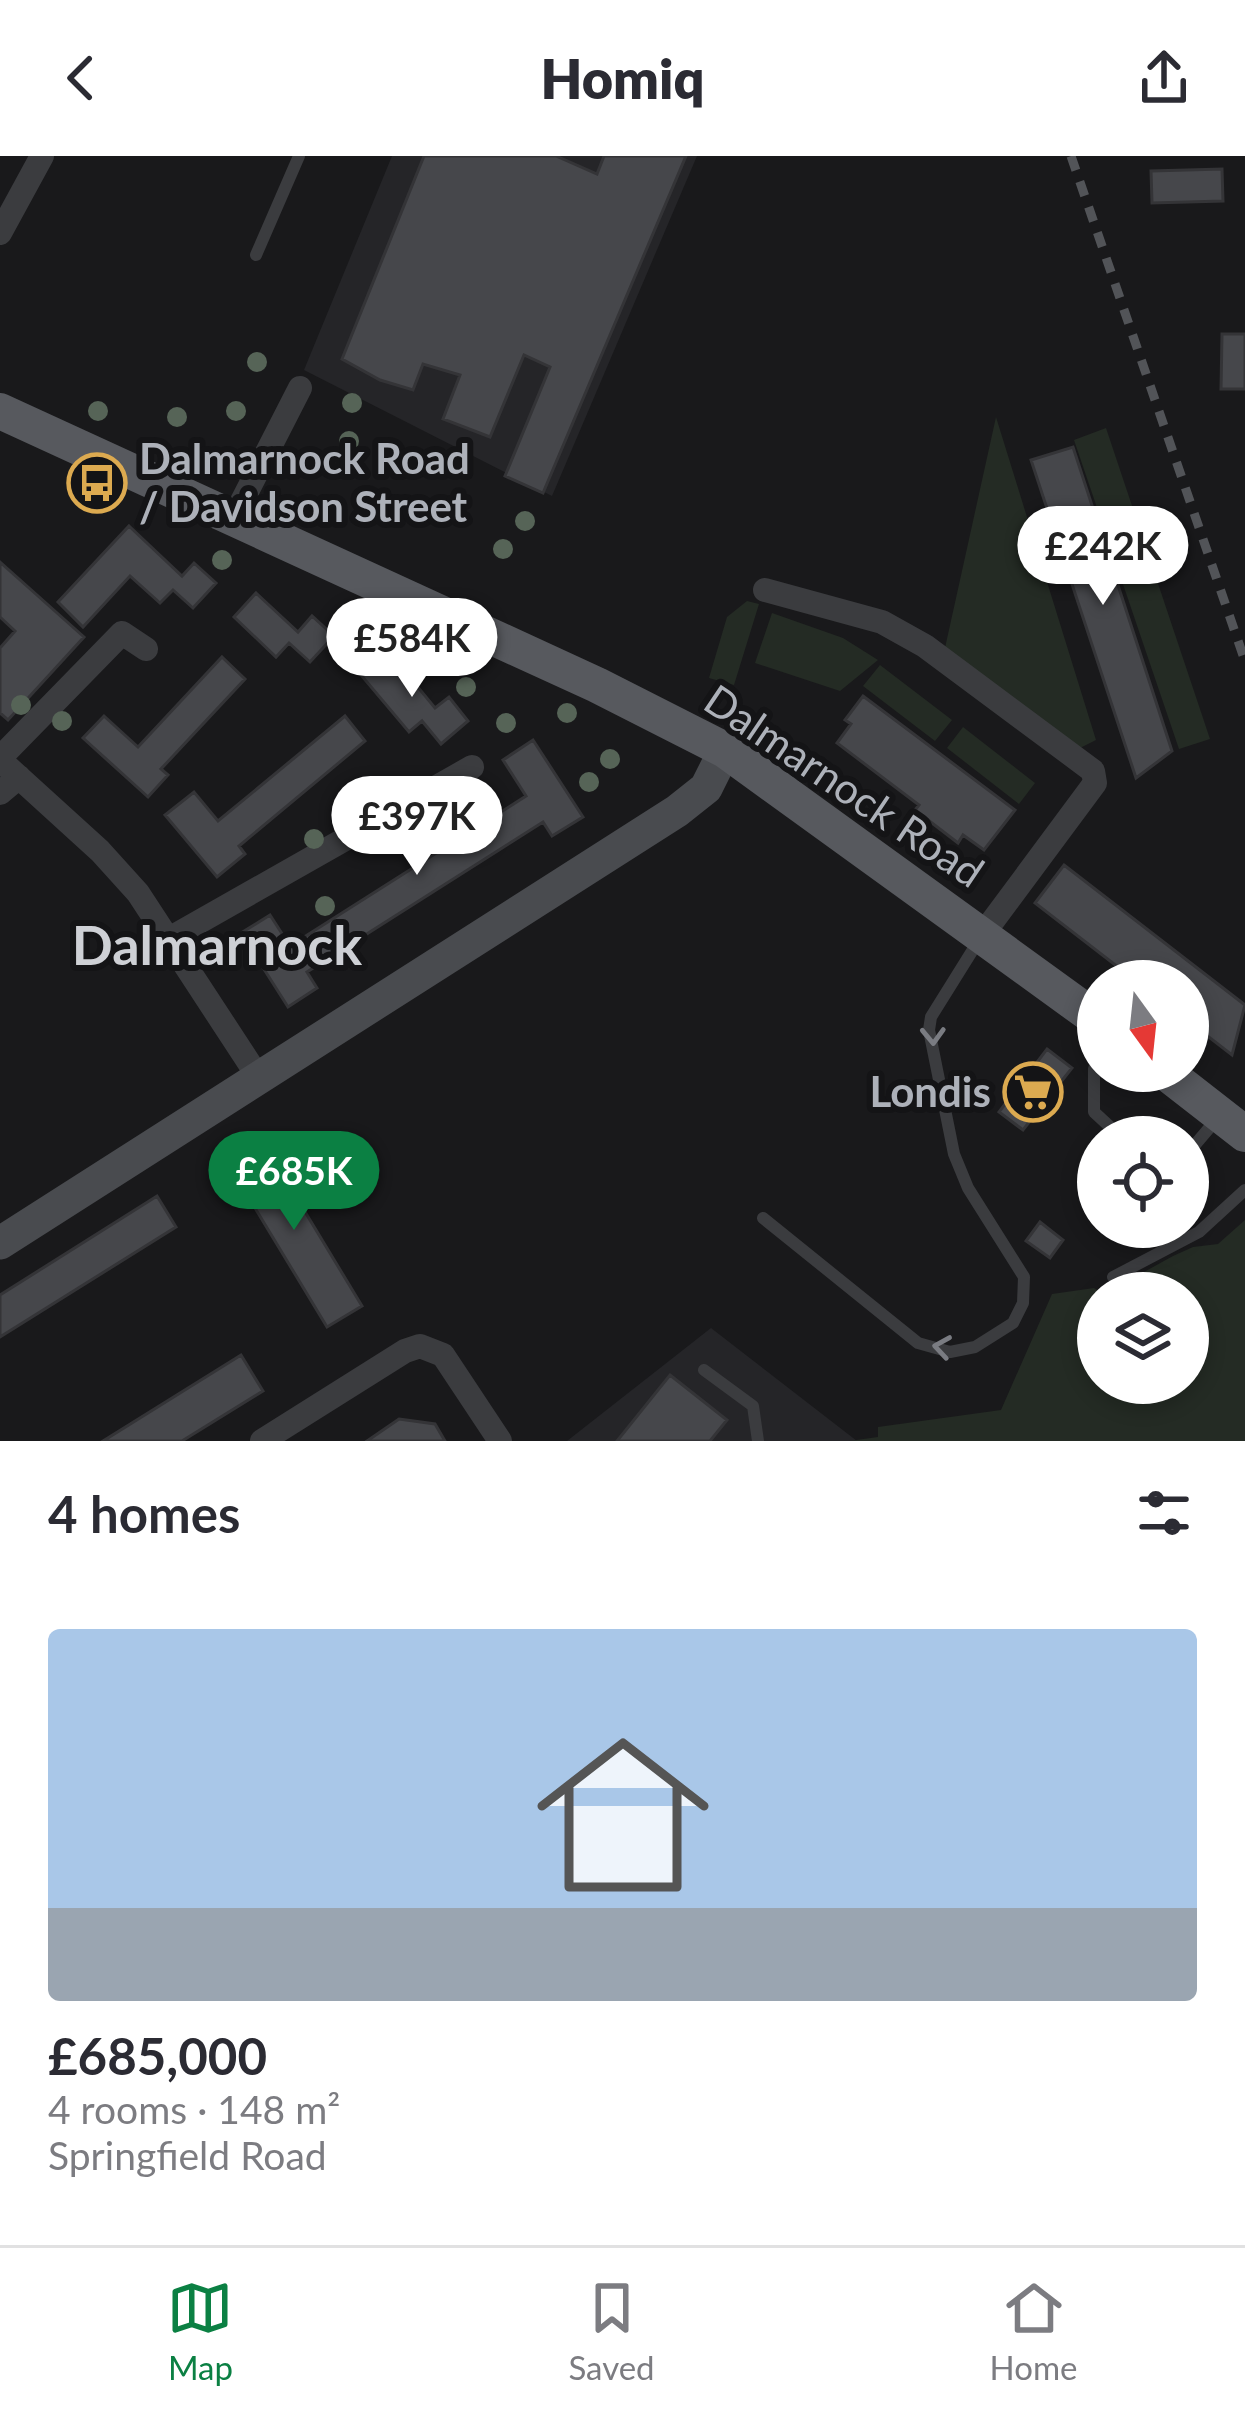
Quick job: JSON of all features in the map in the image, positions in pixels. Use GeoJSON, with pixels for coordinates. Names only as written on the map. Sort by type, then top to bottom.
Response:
{"type":"FeatureCollection","features":[{"type":"Feature","properties":{"kind":"main road","name":"Dalmarnock Road"},"geometry":{"type":"LineString","coordinates":[[0,412],[597,685],[724,750],[1077,1004]]}},
{"type":"Feature","properties":{"kind":"main road"},"geometry":{"type":"LineString","coordinates":[[1191,1092],[1233,1125]]}},
{"type":"Feature","properties":{"kind":"street"},"geometry":{"type":"LineString","coordinates":[[0,232],[42,156]]}},
{"type":"Feature","properties":{"kind":"street"},"geometry":{"type":"LineString","coordinates":[[233,519],[301,388]]}},
{"type":"Feature","properties":{"kind":"street"},"geometry":{"type":"LineString","coordinates":[[765,590],[882,622],[926,646],[1094,771],[1095,783],[983,934]]}},
{"type":"Feature","properties":{"kind":"street"},"geometry":{"type":"LineString","coordinates":[[146,649],[122,633],[5,772],[100,851],[138,893],[259,1078]]}},
{"type":"Feature","properties":{"kind":"street"},"geometry":{"type":"LineString","coordinates":[[0,1243],[676,811],[706,788],[724,750]]}},
{"type":"Feature","properties":{"kind":"street"},"geometry":{"type":"LineString","coordinates":[[169,939],[472,767]]}},
{"type":"Feature","properties":{"kind":"street"},"geometry":{"type":"LineString","coordinates":[[262,1441],[419,1346],[443,1355],[500,1441]]}},
{"type":"Feature","properties":{"kind":"lane"},"geometry":{"type":"LineString","coordinates":[[256,255],[298,156]]}},
{"type":"Feature","properties":{"kind":"lane"},"geometry":{"type":"LineString","coordinates":[[763,1218],[918,1342],[950,1352],[974,1347],[1012,1323],[1023,1303],[1024,1277],[968,1188],[954,1154],[929,1030],[931,1017],[983,934]]}},
{"type":"Feature","properties":{"kind":"lane"},"geometry":{"type":"LineString","coordinates":[[1123,1272],[1199,1232],[1245,1190]]}},
{"type":"Feature","properties":{"kind":"lane"},"geometry":{"type":"LineString","coordinates":[[704,1370],[753,1406],[758,1441]]}},
{"type":"Feature","properties":{"kind":"shaded area"},"geometry":{"type":"Polygon","coordinates":[[[392,156],[697,156],[552,496],[304,370],[392,156]]]}},
{"type":"Feature","properties":{"kind":"shaded area"},"geometry":{"type":"Polygon","coordinates":[[[996,417],[1096,740],[1072,752],[943,657],[996,417]]]}},
{"type":"Feature","properties":{"kind":"shaded area"},"geometry":{"type":"Polygon","coordinates":[[[1106,428],[1210,739],[1179,749],[1074,440],[1106,428]]]}},
{"type":"Feature","properties":{"kind":"shaded area"},"geometry":{"type":"Polygon","coordinates":[[[747,601],[759,604],[734,685],[709,678],[727,617],[747,601]]]}},
{"type":"Feature","properties":{"kind":"shaded area"},"geometry":{"type":"Polygon","coordinates":[[[772,613],[843,638],[878,660],[840,691],[755,663],[772,613]]]}},
{"type":"Feature","properties":{"kind":"shaded area"},"geometry":{"type":"Polygon","coordinates":[[[880,665],[952,720],[935,741],[863,686],[880,665]]]}},
{"type":"Feature","properties":{"kind":"shaded area"},"geometry":{"type":"Polygon","coordinates":[[[963,727],[1035,783],[1019,804],[947,748],[963,727]]]}},
{"type":"Feature","properties":{"kind":"shaded area"},"geometry":{"type":"Polygon","coordinates":[[[1245,1220],[1245,1441],[849,1441],[878,1437],[878,1427],[1001,1410],[1052,1294],[1077,1290],[1077,1404],[1209,1404],[1209,1272],[1144,1272],[1191,1248],[1218,1244],[1245,1220]]]}},
{"type":"Feature","properties":{"kind":"shaded area"},"geometry":{"type":"Polygon","coordinates":[[[711,1328],[857,1441],[567,1441],[711,1328]]]}},
{"type":"Feature","properties":{"kind":"building"},"geometry":{"type":"Polygon","coordinates":[[[424,156],[556,156],[597,174],[604,156],[686,156],[543,493],[505,476],[550,367],[524,355],[490,437],[443,419],[460,375],[423,364],[413,390],[380,380],[342,359],[424,156]]]}},
{"type":"Feature","properties":{"kind":"building"},"geometry":{"type":"Polygon","coordinates":[[[1222,169],[1223,201],[1152,203],[1151,171],[1222,169]]]}},
{"type":"Feature","properties":{"kind":"building"},"geometry":{"type":"Polygon","coordinates":[[[1222,334],[1245,334],[1245,389],[1221,389],[1222,334]]]}},
{"type":"Feature","properties":{"kind":"building"},"geometry":{"type":"Polygon","coordinates":[[[1073,447],[1172,751],[1136,778],[1031,460],[1073,447]]]}},
{"type":"Feature","properties":{"kind":"building"},"geometry":{"type":"Polygon","coordinates":[[[129,526],[182,576],[194,563],[216,583],[193,608],[173,590],[160,603],[130,576],[83,627],[58,602],[129,526]]]}},
{"type":"Feature","properties":{"kind":"building"},"geometry":{"type":"Polygon","coordinates":[[[0,562],[84,637],[8,720],[0,713],[0,648],[15,631],[0,617],[0,562]]]}},
{"type":"Feature","properties":{"kind":"building"},"geometry":{"type":"Polygon","coordinates":[[[256,593],[298,632],[312,616],[334,636],[310,662],[289,643],[276,657],[234,617],[256,593]]]}},
{"type":"Feature","properties":{"kind":"building"},"geometry":{"type":"Polygon","coordinates":[[[389,652],[435,708],[449,697],[468,721],[441,744],[422,721],[409,732],[361,675],[389,652]]]}},
{"type":"Feature","properties":{"kind":"building"},"geometry":{"type":"Polygon","coordinates":[[[222,657],[245,679],[161,769],[168,775],[148,797],[83,738],[104,716],[138,747],[222,657]]]}},
{"type":"Feature","properties":{"kind":"building"},"geometry":{"type":"Polygon","coordinates":[[[863,696],[1015,810],[984,850],[963,835],[958,843],[915,810],[919,805],[837,743],[851,724],[845,720],[863,696]]]}},
{"type":"Feature","properties":{"kind":"building"},"geometry":{"type":"Polygon","coordinates":[[[345,716],[365,741],[239,846],[245,854],[217,877],[165,815],[194,792],[218,821],[345,716]]]}},
{"type":"Feature","properties":{"kind":"building"},"geometry":{"type":"Polygon","coordinates":[[[533,740],[583,817],[552,836],[543,822],[307,972],[317,988],[288,1007],[241,933],[270,915],[290,946],[526,796],[503,760],[533,740]]]}},
{"type":"Feature","properties":{"kind":"building"},"geometry":{"type":"Polygon","coordinates":[[[1064,865],[1187,960],[1109,960],[1035,903],[1064,865]]]}},
{"type":"Feature","properties":{"kind":"building"},"geometry":{"type":"Polygon","coordinates":[[[1209,977],[1245,1005],[1232,1055],[1209,1037],[1209,977]]]}},
{"type":"Feature","properties":{"kind":"building","name":"Londis"},"geometry":{"type":"Polygon","coordinates":[[[1047,1049],[1072,1068],[1023,1130],[999,1112],[1047,1049]]]}},
{"type":"Feature","properties":{"kind":"building"},"geometry":{"type":"Polygon","coordinates":[[[261,1139],[362,1306],[327,1327],[226,1160],[261,1139]]]}},
{"type":"Feature","properties":{"kind":"building"},"geometry":{"type":"Polygon","coordinates":[[[157,1196],[176,1227],[0,1337],[0,1295],[157,1196]]]}},
{"type":"Feature","properties":{"kind":"building"},"geometry":{"type":"Polygon","coordinates":[[[1040,1222],[1063,1240],[1050,1258],[1026,1241],[1040,1222]]]}},
{"type":"Feature","properties":{"kind":"building"},"geometry":{"type":"Polygon","coordinates":[[[241,1355],[263,1391],[182,1441],[103,1441],[241,1355]]]}},
{"type":"Feature","properties":{"kind":"building"},"geometry":{"type":"Polygon","coordinates":[[[670,1375],[727,1420],[710,1441],[617,1441],[670,1375]]]}},
{"type":"Feature","properties":{"kind":"building"},"geometry":{"type":"Polygon","coordinates":[[[399,1419],[435,1424],[445,1441],[367,1441],[399,1419]]]}},
{"type":"Feature","properties":{"kind":"railway"},"geometry":{"type":"LineString","coordinates":[[1071,156],[1245,661]]}},
{"type":"Feature","properties":{"kind":"place","name":"Dalmarnock Road / Davidson Street"},"geometry":{"type":"Point","coordinates":[97,483]}},
{"type":"Feature","properties":{"kind":"place","name":"Londis"},"geometry":{"type":"Point","coordinates":[1033,1092]}},
{"type":"Feature","properties":{"kind":"district","name":"Dalmarnock"},"geometry":{"type":"Point","coordinates":[217,946]}}]}
